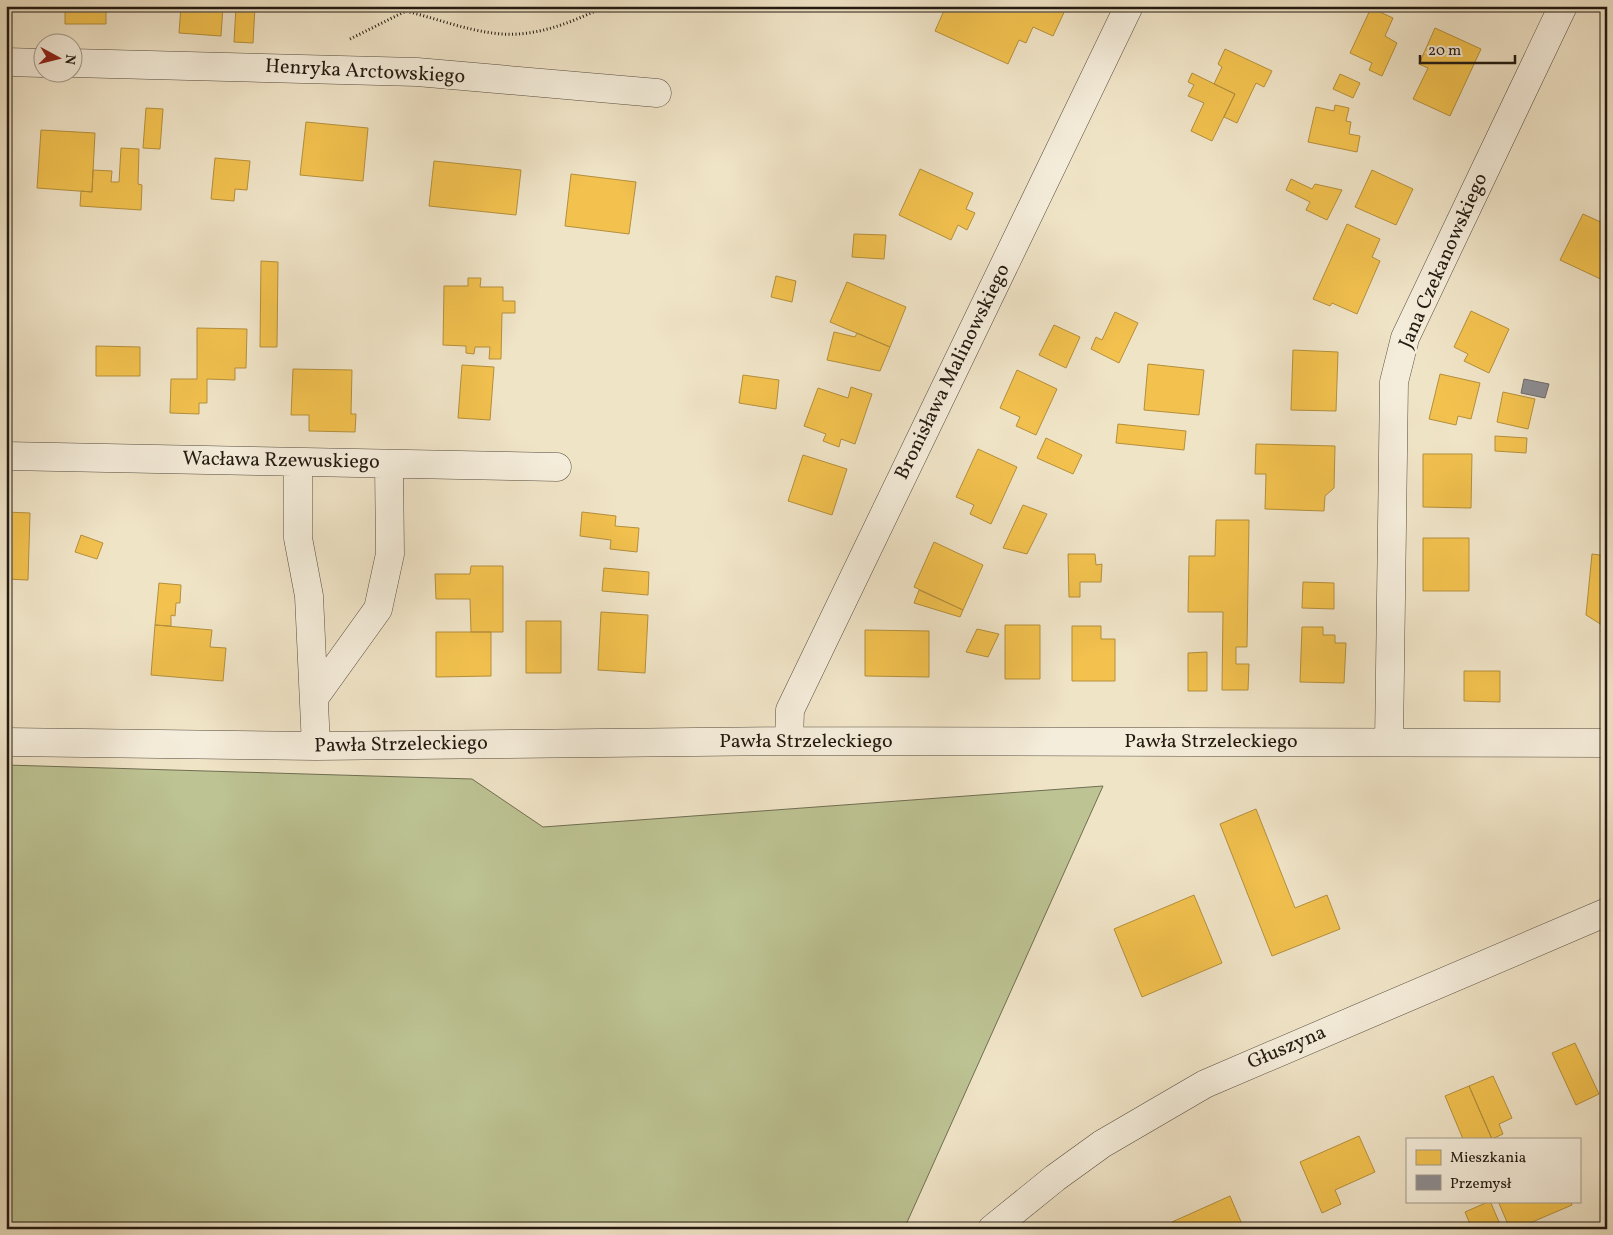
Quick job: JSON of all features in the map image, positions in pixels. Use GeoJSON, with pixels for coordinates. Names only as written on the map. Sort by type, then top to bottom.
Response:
{"type":"FeatureCollection","features":[{"type":"Feature","properties":{"kind":"street","name":"Bronisława Malinowskiego"},"geometry":{"type":"LineString","coordinates":[[789,741],[790,710],[1129,6]]}},
{"type":"Feature","properties":{"kind":"street","name":"Jana Czekanowskiego"},"geometry":{"type":"LineString","coordinates":[[1389,742],[1394,382],[1405,338],[1563,6]]}},
{"type":"Feature","properties":{"kind":"street"},"geometry":{"type":"LineString","coordinates":[[6,62],[32,63]]}},
{"type":"Feature","properties":{"kind":"street","name":"Henryka Arctowskiego"},"geometry":{"type":"LineString","coordinates":[[82,63],[417,72],[657,93]]}},
{"type":"Feature","properties":{"kind":"street","name":"Wacława Rzewuskiego"},"geometry":{"type":"LineString","coordinates":[[6,456],[557,467]]}},
{"type":"Feature","properties":{"kind":"street"},"geometry":{"type":"LineString","coordinates":[[298,462],[298,538],[309,596],[316,746]]}},
{"type":"Feature","properties":{"kind":"street"},"geometry":{"type":"LineString","coordinates":[[314,698],[378,609],[390,554],[388,464]]}},
{"type":"Feature","properties":{"kind":"street","name":"Pawła Strzeleckiego"},"geometry":{"type":"LineString","coordinates":[[6,742],[316,746],[789,741],[1607,743]]}},
{"type":"Feature","properties":{"kind":"street","name":"Głuszyna"},"geometry":{"type":"LineString","coordinates":[[992,1229],[1054,1178],[1102,1144],[1205,1084],[1607,912]]}},
{"type":"Feature","properties":{"kind":"path"},"geometry":{"type":"LineString","coordinates":[[400,6],[406,11],[492,33],[532,33],[568,24],[606,6]]}},
{"type":"Feature","properties":{"kind":"path"},"geometry":{"type":"LineString","coordinates":[[347,41],[406,11]]}},
{"type":"Feature","properties":{"kind":"green space"},"geometry":{"type":"Polygon","coordinates":[[[6,765],[472,779],[543,827],[1103,786],[904,1229],[6,1229],[6,765]]]}},
{"type":"Feature","properties":{"kind":"building: Mieszkania"},"geometry":{"type":"Polygon","coordinates":[[[65,6],[106,6],[106,24],[65,24],[65,6]]]}},
{"type":"Feature","properties":{"kind":"building: Mieszkania"},"geometry":{"type":"Polygon","coordinates":[[[181,6],[223,6],[221,36],[179,33],[181,6]]]}},
{"type":"Feature","properties":{"kind":"building: Mieszkania"},"geometry":{"type":"Polygon","coordinates":[[[236,6],[255,6],[253,43],[234,42],[236,6]]]}},
{"type":"Feature","properties":{"kind":"building: Mieszkania"},"geometry":{"type":"Polygon","coordinates":[[[946,6],[963,6],[973,11],[975,6],[1067,6],[1053,36],[1033,27],[1026,43],[1019,40],[1008,64],[935,31],[946,6]]]}},
{"type":"Feature","properties":{"kind":"building: Mieszkania"},"geometry":{"type":"Polygon","coordinates":[[[1371,8],[1393,18],[1385,36],[1397,43],[1382,76],[1369,70],[1372,63],[1350,53],[1371,8]]]}},
{"type":"Feature","properties":{"kind":"building: Mieszkania"},"geometry":{"type":"Polygon","coordinates":[[[1435,28],[1481,49],[1450,116],[1413,99],[1428,68],[1419,64],[1435,28]]]}},
{"type":"Feature","properties":{"kind":"building: Mieszkania"},"geometry":{"type":"Polygon","coordinates":[[[1225,49],[1272,71],[1264,87],[1256,83],[1237,123],[1224,117],[1235,94],[1214,84],[1222,67],[1218,64],[1225,49]]]}},
{"type":"Feature","properties":{"kind":"building: Mieszkania"},"geometry":{"type":"Polygon","coordinates":[[[1192,73],[1235,94],[1212,141],[1191,131],[1204,103],[1188,96],[1194,85],[1188,82],[1192,73]]]}},
{"type":"Feature","properties":{"kind":"building: Mieszkania"},"geometry":{"type":"Polygon","coordinates":[[[1340,74],[1360,83],[1353,98],[1333,89],[1340,74]]]}},
{"type":"Feature","properties":{"kind":"building: Mieszkania"},"geometry":{"type":"Polygon","coordinates":[[[1335,105],[1349,108],[1346,121],[1351,122],[1349,134],[1360,136],[1357,152],[1308,142],[1316,107],[1334,111],[1335,105]]]}},
{"type":"Feature","properties":{"kind":"building: Mieszkania"},"geometry":{"type":"Polygon","coordinates":[[[146,108],[163,109],[160,149],[143,148],[146,108]]]}},
{"type":"Feature","properties":{"kind":"building: Mieszkania"},"geometry":{"type":"Polygon","coordinates":[[[306,122],[368,128],[363,181],[300,175],[306,122]]]}},
{"type":"Feature","properties":{"kind":"building: Mieszkania"},"geometry":{"type":"Polygon","coordinates":[[[41,130],[95,133],[92,192],[37,188],[41,130]]]}},
{"type":"Feature","properties":{"kind":"building: Mieszkania"},"geometry":{"type":"Polygon","coordinates":[[[121,148],[139,149],[138,184],[142,185],[141,210],[80,206],[81,191],[92,192],[93,170],[112,171],[111,182],[119,182],[121,148]]]}},
{"type":"Feature","properties":{"kind":"building: Mieszkania"},"geometry":{"type":"Polygon","coordinates":[[[215,158],[250,161],[247,190],[235,189],[234,201],[211,199],[215,158]]]}},
{"type":"Feature","properties":{"kind":"building: Mieszkania"},"geometry":{"type":"Polygon","coordinates":[[[434,161],[521,170],[516,215],[429,206],[434,161]]]}},
{"type":"Feature","properties":{"kind":"building: Mieszkania"},"geometry":{"type":"Polygon","coordinates":[[[920,169],[973,193],[966,209],[975,213],[967,230],[958,225],[951,240],[899,215],[920,169]]]}},
{"type":"Feature","properties":{"kind":"building: Mieszkania"},"geometry":{"type":"Polygon","coordinates":[[[1372,170],[1413,189],[1396,225],[1355,207],[1372,170]]]}},
{"type":"Feature","properties":{"kind":"building: Mieszkania"},"geometry":{"type":"Polygon","coordinates":[[[571,174],[636,182],[629,234],[565,226],[571,174]]]}},
{"type":"Feature","properties":{"kind":"building: Mieszkania"},"geometry":{"type":"Polygon","coordinates":[[[1291,179],[1312,189],[1315,184],[1342,190],[1327,220],[1306,210],[1310,202],[1286,190],[1291,179]]]}},
{"type":"Feature","properties":{"kind":"building: Mieszkania"},"geometry":{"type":"Polygon","coordinates":[[[1583,214],[1607,225],[1607,282],[1560,260],[1583,214]]]}},
{"type":"Feature","properties":{"kind":"building: Mieszkania"},"geometry":{"type":"Polygon","coordinates":[[[1347,224],[1380,239],[1372,257],[1380,261],[1357,314],[1332,303],[1330,306],[1313,299],[1347,224]]]}},
{"type":"Feature","properties":{"kind":"building: Mieszkania"},"geometry":{"type":"Polygon","coordinates":[[[854,234],[886,235],[884,259],[852,257],[854,234]]]}},
{"type":"Feature","properties":{"kind":"building: Mieszkania"},"geometry":{"type":"Polygon","coordinates":[[[261,261],[278,262],[277,347],[260,347],[261,261]]]}},
{"type":"Feature","properties":{"kind":"building: Mieszkania"},"geometry":{"type":"Polygon","coordinates":[[[776,276],[796,281],[792,302],[771,297],[776,276]]]}},
{"type":"Feature","properties":{"kind":"building: Mieszkania"},"geometry":{"type":"Polygon","coordinates":[[[468,278],[481,278],[480,287],[503,287],[503,301],[515,301],[515,313],[502,313],[501,359],[489,359],[490,347],[475,347],[474,354],[466,353],[466,346],[443,345],[444,286],[468,286],[468,278]]]}},
{"type":"Feature","properties":{"kind":"building: Mieszkania"},"geometry":{"type":"Polygon","coordinates":[[[847,282],[906,307],[890,347],[830,322],[847,282]]]}},
{"type":"Feature","properties":{"kind":"building: Mieszkania"},"geometry":{"type":"Polygon","coordinates":[[[1471,311],[1509,329],[1489,373],[1464,361],[1468,354],[1454,347],[1471,311]]]}},
{"type":"Feature","properties":{"kind":"building: Mieszkania"},"geometry":{"type":"Polygon","coordinates":[[[1115,312],[1138,323],[1119,363],[1091,349],[1096,337],[1102,340],[1115,312]]]}},
{"type":"Feature","properties":{"kind":"building: Mieszkania"},"geometry":{"type":"Polygon","coordinates":[[[1054,325],[1080,337],[1066,368],[1039,355],[1054,325]]]}},
{"type":"Feature","properties":{"kind":"building: Mieszkania"},"geometry":{"type":"Polygon","coordinates":[[[197,328],[247,329],[246,368],[235,368],[235,380],[207,379],[207,403],[199,403],[199,414],[170,413],[171,379],[197,379],[197,328]]]}},
{"type":"Feature","properties":{"kind":"building: Mieszkania"},"geometry":{"type":"Polygon","coordinates":[[[834,332],[855,337],[857,333],[890,347],[880,371],[827,360],[834,332]]]}},
{"type":"Feature","properties":{"kind":"building: Mieszkania"},"geometry":{"type":"Polygon","coordinates":[[[96,346],[140,347],[140,376],[96,376],[96,346]]]}},
{"type":"Feature","properties":{"kind":"building: Mieszkania"},"geometry":{"type":"Polygon","coordinates":[[[1293,350],[1338,352],[1336,411],[1291,410],[1293,350]]]}},
{"type":"Feature","properties":{"kind":"building: Mieszkania"},"geometry":{"type":"Polygon","coordinates":[[[1148,364],[1204,370],[1199,415],[1144,410],[1148,364]]]}},
{"type":"Feature","properties":{"kind":"building: Mieszkania"},"geometry":{"type":"Polygon","coordinates":[[[462,365],[494,367],[490,420],[458,418],[462,365]]]}},
{"type":"Feature","properties":{"kind":"building: Mieszkania"},"geometry":{"type":"Polygon","coordinates":[[[293,369],[352,370],[351,414],[356,414],[355,432],[309,431],[309,415],[291,415],[293,369]]]}},
{"type":"Feature","properties":{"kind":"building: Mieszkania"},"geometry":{"type":"Polygon","coordinates":[[[1017,370],[1057,389],[1036,435],[1016,426],[1020,417],[1000,408],[1017,370]]]}},
{"type":"Feature","properties":{"kind":"building: Mieszkania"},"geometry":{"type":"Polygon","coordinates":[[[1440,374],[1480,383],[1471,419],[1458,416],[1456,425],[1429,419],[1440,374]]]}},
{"type":"Feature","properties":{"kind":"building: Mieszkania"},"geometry":{"type":"Polygon","coordinates":[[[743,375],[779,380],[776,409],[739,403],[743,375]]]}},
{"type":"Feature","properties":{"kind":"building: Mieszkania"},"geometry":{"type":"Polygon","coordinates":[[[851,387],[872,394],[855,444],[841,439],[839,447],[823,441],[826,434],[804,426],[818,388],[848,398],[851,387]]]}},
{"type":"Feature","properties":{"kind":"building: Mieszkania"},"geometry":{"type":"Polygon","coordinates":[[[1503,392],[1535,399],[1528,429],[1497,422],[1503,392]]]}},
{"type":"Feature","properties":{"kind":"building: Mieszkania"},"geometry":{"type":"Polygon","coordinates":[[[1118,424],[1186,431],[1184,450],[1116,443],[1118,424]]]}},
{"type":"Feature","properties":{"kind":"building: Mieszkania"},"geometry":{"type":"Polygon","coordinates":[[[1495,436],[1527,438],[1526,453],[1495,451],[1495,436]]]}},
{"type":"Feature","properties":{"kind":"building: Mieszkania"},"geometry":{"type":"Polygon","coordinates":[[[1046,438],[1082,455],[1073,474],[1037,458],[1046,438]]]}},
{"type":"Feature","properties":{"kind":"building: Mieszkania"},"geometry":{"type":"Polygon","coordinates":[[[1256,444],[1335,446],[1334,488],[1325,496],[1324,511],[1265,509],[1266,474],[1255,474],[1256,444]]]}},
{"type":"Feature","properties":{"kind":"building: Mieszkania"},"geometry":{"type":"Polygon","coordinates":[[[978,449],[1017,467],[991,524],[970,514],[974,505],[956,497],[978,449]]]}},
{"type":"Feature","properties":{"kind":"building: Mieszkania"},"geometry":{"type":"Polygon","coordinates":[[[1423,454],[1472,454],[1471,508],[1423,507],[1423,454]]]}},
{"type":"Feature","properties":{"kind":"building: Mieszkania"},"geometry":{"type":"Polygon","coordinates":[[[803,455],[847,469],[832,515],[788,501],[803,455]]]}},
{"type":"Feature","properties":{"kind":"building: Mieszkania"},"geometry":{"type":"Polygon","coordinates":[[[1023,505],[1047,514],[1027,554],[1003,548],[1023,505]]]}},
{"type":"Feature","properties":{"kind":"building: Mieszkania"},"geometry":{"type":"Polygon","coordinates":[[[6,512],[30,513],[28,580],[6,579],[6,512]]]}},
{"type":"Feature","properties":{"kind":"building: Mieszkania"},"geometry":{"type":"Polygon","coordinates":[[[582,512],[616,516],[615,526],[639,528],[637,552],[610,549],[611,540],[580,536],[582,512]]]}},
{"type":"Feature","properties":{"kind":"building: Mieszkania"},"geometry":{"type":"Polygon","coordinates":[[[1216,520],[1249,520],[1247,647],[1236,647],[1236,664],[1249,664],[1248,690],[1222,690],[1223,612],[1188,612],[1189,556],[1215,556],[1216,520]]]}},
{"type":"Feature","properties":{"kind":"building: Mieszkania"},"geometry":{"type":"Polygon","coordinates":[[[81,535],[103,543],[97,559],[75,552],[81,535]]]}},
{"type":"Feature","properties":{"kind":"building: Mieszkania"},"geometry":{"type":"Polygon","coordinates":[[[1423,538],[1469,538],[1469,591],[1423,591],[1423,538]]]}},
{"type":"Feature","properties":{"kind":"building: Mieszkania"},"geometry":{"type":"Polygon","coordinates":[[[934,542],[983,565],[963,610],[914,587],[934,542]]]}},
{"type":"Feature","properties":{"kind":"building: Mieszkania"},"geometry":{"type":"Polygon","coordinates":[[[1068,554],[1095,554],[1096,565],[1102,564],[1101,582],[1080,582],[1080,597],[1069,597],[1068,554]]]}},
{"type":"Feature","properties":{"kind":"building: Mieszkania"},"geometry":{"type":"Polygon","coordinates":[[[1592,554],[1607,556],[1607,633],[1601,632],[1602,625],[1586,615],[1592,554]]]}},
{"type":"Feature","properties":{"kind":"building: Mieszkania"},"geometry":{"type":"Polygon","coordinates":[[[471,566],[503,566],[503,632],[471,632],[470,599],[436,599],[435,574],[470,574],[471,566]]]}},
{"type":"Feature","properties":{"kind":"building: Mieszkania"},"geometry":{"type":"Polygon","coordinates":[[[604,568],[649,572],[648,595],[602,591],[604,568]]]}},
{"type":"Feature","properties":{"kind":"building: Mieszkania"},"geometry":{"type":"Polygon","coordinates":[[[1303,582],[1334,583],[1334,609],[1302,608],[1303,582]]]}},
{"type":"Feature","properties":{"kind":"building: Mieszkania"},"geometry":{"type":"Polygon","coordinates":[[[159,583],[181,585],[180,603],[176,603],[175,616],[171,615],[171,626],[155,625],[159,583]]]}},
{"type":"Feature","properties":{"kind":"building: Mieszkania"},"geometry":{"type":"Polygon","coordinates":[[[919,590],[963,610],[960,617],[914,603],[919,590]]]}},
{"type":"Feature","properties":{"kind":"building: Mieszkania"},"geometry":{"type":"Polygon","coordinates":[[[601,612],[648,615],[645,673],[598,670],[601,612]]]}},
{"type":"Feature","properties":{"kind":"building: Mieszkania"},"geometry":{"type":"Polygon","coordinates":[[[526,621],[561,621],[561,673],[526,673],[526,621]]]}},
{"type":"Feature","properties":{"kind":"building: Mieszkania"},"geometry":{"type":"Polygon","coordinates":[[[155,625],[212,630],[210,647],[226,648],[223,681],[151,675],[155,625]]]}},
{"type":"Feature","properties":{"kind":"building: Mieszkania"},"geometry":{"type":"Polygon","coordinates":[[[1005,625],[1040,625],[1040,679],[1005,679],[1005,625]]]}},
{"type":"Feature","properties":{"kind":"building: Mieszkania"},"geometry":{"type":"Polygon","coordinates":[[[1072,626],[1101,626],[1101,639],[1115,639],[1115,681],[1072,681],[1072,626]]]}},
{"type":"Feature","properties":{"kind":"building: Mieszkania"},"geometry":{"type":"Polygon","coordinates":[[[1302,627],[1323,627],[1323,635],[1335,635],[1335,643],[1346,643],[1344,683],[1300,682],[1302,627]]]}},
{"type":"Feature","properties":{"kind":"building: Mieszkania"},"geometry":{"type":"Polygon","coordinates":[[[977,629],[999,634],[988,657],[966,652],[977,629]]]}},
{"type":"Feature","properties":{"kind":"building: Mieszkania"},"geometry":{"type":"Polygon","coordinates":[[[865,630],[929,631],[929,677],[865,676],[865,630]]]}},
{"type":"Feature","properties":{"kind":"building: Mieszkania"},"geometry":{"type":"Polygon","coordinates":[[[436,632],[491,632],[491,676],[436,677],[436,632]]]}},
{"type":"Feature","properties":{"kind":"building: Mieszkania"},"geometry":{"type":"Polygon","coordinates":[[[1207,652],[1207,691],[1188,691],[1188,653],[1207,652]]]}},
{"type":"Feature","properties":{"kind":"building: Mieszkania"},"geometry":{"type":"Polygon","coordinates":[[[1464,671],[1500,671],[1500,702],[1464,701],[1464,671]]]}},
{"type":"Feature","properties":{"kind":"building: Mieszkania"},"geometry":{"type":"Polygon","coordinates":[[[1256,809],[1295,908],[1327,895],[1340,929],[1272,956],[1220,824],[1256,809]]]}},
{"type":"Feature","properties":{"kind":"building: Mieszkania"},"geometry":{"type":"Polygon","coordinates":[[[1194,895],[1222,963],[1142,997],[1114,929],[1194,895]]]}},
{"type":"Feature","properties":{"kind":"building: Mieszkania"},"geometry":{"type":"Polygon","coordinates":[[[1575,1043],[1599,1094],[1576,1105],[1552,1053],[1575,1043]]]}},
{"type":"Feature","properties":{"kind":"building: Mieszkania"},"geometry":{"type":"Polygon","coordinates":[[[1493,1076],[1512,1118],[1499,1124],[1503,1134],[1492,1138],[1469,1086],[1493,1076]]]}},
{"type":"Feature","properties":{"kind":"building: Mieszkania"},"geometry":{"type":"Polygon","coordinates":[[[1469,1086],[1492,1138],[1463,1138],[1445,1096],[1469,1086]]]}},
{"type":"Feature","properties":{"kind":"building: Mieszkania"},"geometry":{"type":"Polygon","coordinates":[[[1359,1136],[1375,1172],[1335,1190],[1341,1204],[1322,1213],[1300,1162],[1359,1136]]]}},
{"type":"Feature","properties":{"kind":"building: Mieszkania"},"geometry":{"type":"Polygon","coordinates":[[[1230,1196],[1244,1229],[1175,1229],[1172,1222],[1230,1196]]]}},
{"type":"Feature","properties":{"kind":"building: Mieszkania"},"geometry":{"type":"Polygon","coordinates":[[[1490,1202],[1502,1229],[1472,1229],[1465,1212],[1490,1202]]]}},
{"type":"Feature","properties":{"kind":"building: Mieszkania"},"geometry":{"type":"Polygon","coordinates":[[[1498,1202],[1571,1202],[1572,1205],[1516,1229],[1510,1229],[1498,1202]]]}},
{"type":"Feature","properties":{"kind":"building: Przemysł"},"geometry":{"type":"Polygon","coordinates":[[[1524,379],[1549,384],[1545,398],[1521,393],[1524,379]]]}}]}
